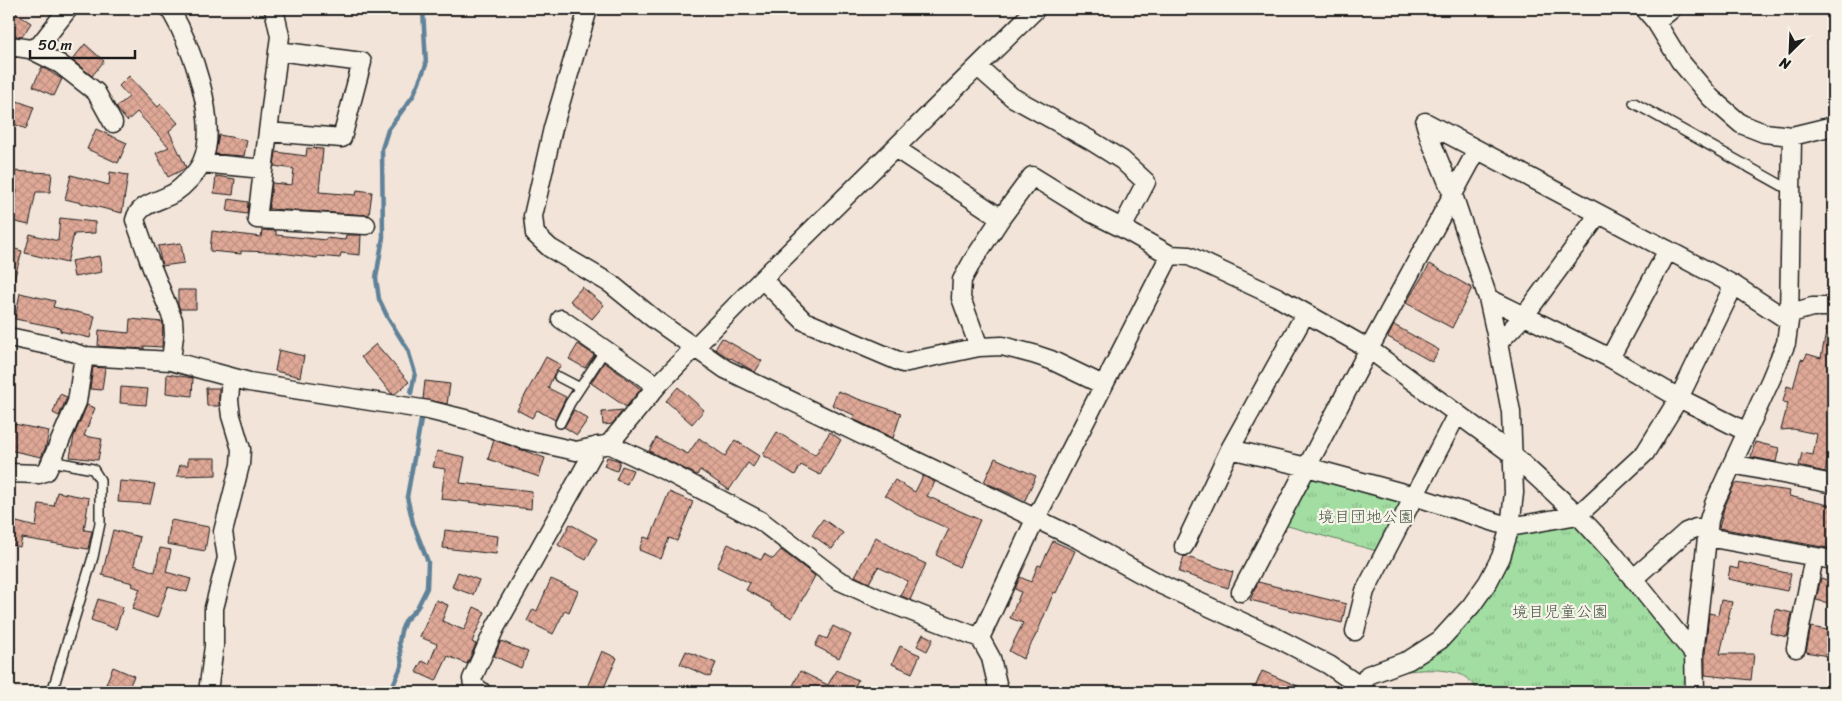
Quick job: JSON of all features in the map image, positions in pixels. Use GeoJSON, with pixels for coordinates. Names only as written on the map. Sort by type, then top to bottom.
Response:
{"type":"FeatureCollection","features":[{"type":"Feature","properties":{"kind":"street"},"geometry":{"type":"LineString","coordinates":[[30,49],[39,46],[68,9]]}},
{"type":"Feature","properties":{"kind":"street"},"geometry":{"type":"LineString","coordinates":[[170,9],[191,54],[207,108],[208,141],[202,163],[191,177],[174,193],[142,208],[136,214],[135,220],[173,320],[174,335],[171,361]]}},
{"type":"Feature","properties":{"kind":"street"},"geometry":{"type":"LineString","coordinates":[[274,9],[280,36],[257,219],[366,225]]}},
{"type":"Feature","properties":{"kind":"street"},"geometry":{"type":"LineString","coordinates":[[588,9],[553,128],[533,216],[535,234],[550,248],[612,284],[654,319],[725,370],[1078,540],[1162,585],[1277,638],[1329,665],[1360,690],[1368,675],[1409,660],[1440,640],[1465,613],[1488,582],[1496,565],[1510,527],[1514,493],[1511,412],[1488,298],[1453,195],[1425,122],[1734,284],[1788,317]]}},
{"type":"Feature","properties":{"kind":"street"},"geometry":{"type":"LineString","coordinates":[[482,692],[473,685],[472,679],[495,628],[603,445],[657,386],[762,279],[1036,9]]}},
{"type":"Feature","properties":{"kind":"street"},"geometry":{"type":"LineString","coordinates":[[1672,9],[1651,15],[1680,61],[1711,98],[1741,124],[1764,133],[1792,136],[1833,126]]}},
{"type":"Feature","properties":{"kind":"street"},"geometry":{"type":"LineString","coordinates":[[9,47],[30,49],[60,64],[96,92],[113,123]]}},
{"type":"Feature","properties":{"kind":"street"},"geometry":{"type":"LineString","coordinates":[[268,132],[342,138],[362,62],[278,52]]}},
{"type":"Feature","properties":{"kind":"street"},"geometry":{"type":"LineString","coordinates":[[978,67],[1012,97],[1075,131],[1122,160],[1146,182],[1122,228]]}},
{"type":"Feature","properties":{"kind":"street"},"geometry":{"type":"LineString","coordinates":[[1695,692],[1694,654],[1708,533],[1714,504],[1786,342],[1792,136]]}},
{"type":"Feature","properties":{"kind":"street"},"geometry":{"type":"LineString","coordinates":[[895,148],[1001,218]]}},
{"type":"Feature","properties":{"kind":"street"},"geometry":{"type":"LineString","coordinates":[[1241,592],[1369,349],[1477,150]]}},
{"type":"Feature","properties":{"kind":"street"},"geometry":{"type":"LineString","coordinates":[[202,163],[263,169]]}},
{"type":"Feature","properties":{"kind":"street"},"geometry":{"type":"LineString","coordinates":[[978,347],[960,298],[962,280],[1001,218],[1032,176],[1092,214],[1122,228],[1170,255],[1188,256],[1277,298],[1369,349],[1512,454],[1578,515],[1611,551],[1694,654]]}},
{"type":"Feature","properties":{"kind":"street"},"geometry":{"type":"LineString","coordinates":[[1498,343],[1525,315],[1599,214]]}},
{"type":"Feature","properties":{"kind":"street"},"geometry":{"type":"LineString","coordinates":[[1610,358],[1668,250]]}},
{"type":"Feature","properties":{"kind":"street"},"geometry":{"type":"LineString","coordinates":[[980,638],[1035,520],[1170,255]]}},
{"type":"Feature","properties":{"kind":"street"},"geometry":{"type":"LineString","coordinates":[[762,279],[804,321],[903,363],[978,347],[1002,346],[1051,360],[1103,385]]}},
{"type":"Feature","properties":{"kind":"street"},"geometry":{"type":"LineString","coordinates":[[1230,449],[1307,467],[1414,496],[1510,527],[1578,515],[1645,453],[1679,398],[1734,284]]}},
{"type":"Feature","properties":{"kind":"street"},"geometry":{"type":"LineString","coordinates":[[1488,298],[1610,358],[1679,398],[1746,432]]}},
{"type":"Feature","properties":{"kind":"street"},"geometry":{"type":"LineString","coordinates":[[1788,317],[1812,307],[1833,306]]}},
{"type":"Feature","properties":{"kind":"street"},"geometry":{"type":"LineString","coordinates":[[1184,546],[1230,449],[1306,314]]}},
{"type":"Feature","properties":{"kind":"street"},"geometry":{"type":"LineString","coordinates":[[561,319],[657,386]]}},
{"type":"Feature","properties":{"kind":"street"},"geometry":{"type":"LineString","coordinates":[[9,336],[84,356],[171,361],[249,382],[428,410],[469,420],[522,439],[576,450],[603,445],[668,472],[761,521],[838,580],[882,600],[980,638],[991,658],[999,692]]}},
{"type":"Feature","properties":{"kind":"street"},"geometry":{"type":"LineString","coordinates":[[9,473],[39,474],[47,471],[77,402],[84,356]]}},
{"type":"Feature","properties":{"kind":"street"},"geometry":{"type":"LineString","coordinates":[[208,692],[214,646],[214,608],[226,558],[223,532],[241,449],[230,408],[231,377]]}},
{"type":"Feature","properties":{"kind":"street"},"geometry":{"type":"LineString","coordinates":[[1355,631],[1364,591],[1457,414]]}},
{"type":"Feature","properties":{"kind":"street"},"geometry":{"type":"LineString","coordinates":[[1732,464],[1833,484]]}},
{"type":"Feature","properties":{"kind":"street"},"geometry":{"type":"LineString","coordinates":[[1633,579],[1686,532],[1696,528],[1708,533],[1833,560]]}},
{"type":"Feature","properties":{"kind":"street"},"geometry":{"type":"LineString","coordinates":[[1796,648],[1814,557]]}},
{"type":"Feature","properties":{"kind":"lane"},"geometry":{"type":"LineString","coordinates":[[1634,103],[1790,190]]}},
{"type":"Feature","properties":{"kind":"lane"},"geometry":{"type":"LineString","coordinates":[[560,423],[605,350]]}},
{"type":"Feature","properties":{"kind":"lane"},"geometry":{"type":"LineString","coordinates":[[559,377],[580,388]]}},
{"type":"Feature","properties":{"kind":"lane"},"geometry":{"type":"LineString","coordinates":[[51,461],[93,469],[100,480],[100,523],[93,557],[52,692]]}},
{"type":"Feature","properties":{"kind":"green space","name":"境目団地公園"},"geometry":{"type":"Polygon","coordinates":[[[1307,467],[1414,496],[1384,553],[1277,523],[1307,467]]]}},
{"type":"Feature","properties":{"kind":"green space","name":"境目児童公園"},"geometry":{"type":"Polygon","coordinates":[[[1578,515],[1694,654],[1695,688],[1477,689],[1462,675],[1449,671],[1416,670],[1402,672],[1399,664],[1471,606],[1510,527],[1578,515]]]}},
{"type":"Feature","properties":{"kind":"building"},"geometry":{"type":"Polygon","coordinates":[[[9,9],[31,23],[22,37],[9,31],[9,9]]]}},
{"type":"Feature","properties":{"kind":"building"},"geometry":{"type":"Polygon","coordinates":[[[85,44],[104,61],[92,76],[72,60],[85,44]]]}},
{"type":"Feature","properties":{"kind":"building"},"geometry":{"type":"Polygon","coordinates":[[[42,67],[62,79],[54,96],[33,86],[42,67]]]}},
{"type":"Feature","properties":{"kind":"building"},"geometry":{"type":"Polygon","coordinates":[[[129,76],[158,107],[161,104],[178,123],[169,131],[186,167],[168,177],[156,153],[169,147],[137,112],[127,121],[116,107],[129,97],[119,86],[129,76]]]}},
{"type":"Feature","properties":{"kind":"building"},"geometry":{"type":"Polygon","coordinates":[[[17,101],[34,107],[26,129],[9,122],[9,107],[14,109],[17,101]]]}},
{"type":"Feature","properties":{"kind":"building"},"geometry":{"type":"Polygon","coordinates":[[[96,129],[127,143],[118,163],[87,149],[96,129]]]}},
{"type":"Feature","properties":{"kind":"building"},"geometry":{"type":"Polygon","coordinates":[[[219,135],[247,140],[244,156],[215,154],[219,135]]]}},
{"type":"Feature","properties":{"kind":"building"},"geometry":{"type":"Polygon","coordinates":[[[307,148],[323,149],[319,192],[356,195],[357,190],[372,192],[369,215],[269,209],[272,183],[292,185],[294,169],[274,166],[276,152],[306,156],[307,148]]]}},
{"type":"Feature","properties":{"kind":"building"},"geometry":{"type":"Polygon","coordinates":[[[10,171],[52,173],[50,192],[36,192],[29,225],[11,221],[17,190],[9,190],[10,171]]]}},
{"type":"Feature","properties":{"kind":"building"},"geometry":{"type":"Polygon","coordinates":[[[110,172],[128,175],[122,213],[65,199],[71,175],[109,185],[110,172]]]}},
{"type":"Feature","properties":{"kind":"building"},"geometry":{"type":"Polygon","coordinates":[[[216,176],[235,179],[233,195],[214,193],[216,176]]]}},
{"type":"Feature","properties":{"kind":"building"},"geometry":{"type":"Polygon","coordinates":[[[229,199],[248,202],[247,214],[227,211],[229,199]]]}},
{"type":"Feature","properties":{"kind":"building"},"geometry":{"type":"Polygon","coordinates":[[[60,218],[95,222],[95,233],[74,234],[67,263],[25,253],[30,234],[58,241],[60,218]]]}},
{"type":"Feature","properties":{"kind":"building"},"geometry":{"type":"Polygon","coordinates":[[[262,230],[276,231],[276,235],[326,240],[326,238],[345,240],[346,235],[361,235],[360,255],[341,253],[340,258],[318,256],[317,258],[274,252],[241,251],[241,254],[210,251],[212,231],[261,237],[262,230]]]}},
{"type":"Feature","properties":{"kind":"building"},"geometry":{"type":"Polygon","coordinates":[[[181,243],[184,263],[162,266],[158,246],[181,243]]]}},
{"type":"Feature","properties":{"kind":"building"},"geometry":{"type":"Polygon","coordinates":[[[9,247],[22,251],[12,287],[9,286],[9,247]]]}},
{"type":"Feature","properties":{"kind":"building"},"geometry":{"type":"Polygon","coordinates":[[[99,256],[102,272],[74,277],[71,261],[99,256]]]}},
{"type":"Feature","properties":{"kind":"building"},"geometry":{"type":"Polygon","coordinates":[[[1430,264],[1472,288],[1452,328],[1406,303],[1430,264]]]}},
{"type":"Feature","properties":{"kind":"building"},"geometry":{"type":"Polygon","coordinates":[[[582,287],[604,305],[592,319],[570,301],[582,287]]]}},
{"type":"Feature","properties":{"kind":"building"},"geometry":{"type":"Polygon","coordinates":[[[178,290],[196,290],[196,309],[180,309],[178,290]]]}},
{"type":"Feature","properties":{"kind":"building"},"geometry":{"type":"Polygon","coordinates":[[[20,293],[55,301],[53,307],[95,316],[90,338],[60,331],[60,328],[15,319],[20,293]]]}},
{"type":"Feature","properties":{"kind":"building"},"geometry":{"type":"Polygon","coordinates":[[[130,319],[163,322],[162,347],[144,346],[144,349],[98,346],[99,330],[129,333],[130,319]]]}},
{"type":"Feature","properties":{"kind":"building"},"geometry":{"type":"Polygon","coordinates":[[[1828,322],[1833,323],[1833,446],[1831,445],[1825,472],[1799,466],[1802,453],[1813,455],[1817,434],[1793,429],[1781,430],[1788,403],[1783,402],[1787,386],[1793,388],[1801,359],[1804,360],[1807,354],[1821,358],[1828,322]]]}},
{"type":"Feature","properties":{"kind":"building"},"geometry":{"type":"Polygon","coordinates":[[[1394,325],[1439,350],[1432,362],[1388,337],[1394,325]]]}},
{"type":"Feature","properties":{"kind":"building"},"geometry":{"type":"Polygon","coordinates":[[[722,338],[762,361],[755,372],[715,349],[722,338]]]}},
{"type":"Feature","properties":{"kind":"building"},"geometry":{"type":"Polygon","coordinates":[[[376,344],[409,382],[395,394],[392,394],[361,357],[376,344]]]}},
{"type":"Feature","properties":{"kind":"building"},"geometry":{"type":"Polygon","coordinates":[[[578,344],[594,355],[585,368],[569,359],[578,344]]]}},
{"type":"Feature","properties":{"kind":"building"},"geometry":{"type":"Polygon","coordinates":[[[279,350],[304,356],[300,377],[275,371],[279,350]]]}},
{"type":"Feature","properties":{"kind":"building"},"geometry":{"type":"Polygon","coordinates":[[[546,357],[561,365],[554,374],[548,388],[566,397],[555,420],[537,410],[532,418],[517,410],[546,357]]]}},
{"type":"Feature","properties":{"kind":"building"},"geometry":{"type":"Polygon","coordinates":[[[604,362],[641,389],[626,407],[591,383],[604,362]]]}},
{"type":"Feature","properties":{"kind":"building"},"geometry":{"type":"Polygon","coordinates":[[[93,367],[105,368],[102,390],[90,389],[93,367]]]}},
{"type":"Feature","properties":{"kind":"building"},"geometry":{"type":"Polygon","coordinates":[[[167,374],[193,378],[192,396],[166,393],[167,374]]]}},
{"type":"Feature","properties":{"kind":"building"},"geometry":{"type":"Polygon","coordinates":[[[425,381],[450,384],[447,404],[423,399],[425,381]]]}},
{"type":"Feature","properties":{"kind":"building"},"geometry":{"type":"Polygon","coordinates":[[[121,387],[148,389],[146,405],[120,403],[121,387]]]}},
{"type":"Feature","properties":{"kind":"building"},"geometry":{"type":"Polygon","coordinates":[[[678,387],[704,410],[692,424],[666,401],[678,387]]]}},
{"type":"Feature","properties":{"kind":"building"},"geometry":{"type":"Polygon","coordinates":[[[206,388],[219,388],[219,406],[207,406],[206,388]]]}},
{"type":"Feature","properties":{"kind":"building"},"geometry":{"type":"Polygon","coordinates":[[[838,391],[901,413],[893,438],[853,419],[854,415],[832,405],[838,391]]]}},
{"type":"Feature","properties":{"kind":"building"},"geometry":{"type":"Polygon","coordinates":[[[60,394],[67,397],[59,416],[53,413],[60,394]]]}},
{"type":"Feature","properties":{"kind":"building"},"geometry":{"type":"Polygon","coordinates":[[[87,405],[95,408],[84,436],[102,439],[98,460],[70,457],[74,436],[87,405]]]}},
{"type":"Feature","properties":{"kind":"building"},"geometry":{"type":"Polygon","coordinates":[[[574,410],[588,419],[577,435],[564,427],[574,410]]]}},
{"type":"Feature","properties":{"kind":"building"},"geometry":{"type":"Polygon","coordinates":[[[623,410],[612,424],[603,425],[602,412],[623,410]]]}},
{"type":"Feature","properties":{"kind":"building"},"geometry":{"type":"Polygon","coordinates":[[[9,423],[49,431],[46,446],[41,457],[9,450],[9,423]]]}},
{"type":"Feature","properties":{"kind":"building"},"geometry":{"type":"Polygon","coordinates":[[[777,432],[815,455],[830,432],[841,440],[820,475],[801,465],[795,475],[763,455],[777,432]]]}},
{"type":"Feature","properties":{"kind":"building"},"geometry":{"type":"Polygon","coordinates":[[[656,438],[688,454],[699,438],[725,456],[735,440],[760,456],[753,467],[748,463],[729,490],[700,470],[697,475],[649,451],[656,438]]]}},
{"type":"Feature","properties":{"kind":"building"},"geometry":{"type":"Polygon","coordinates":[[[494,440],[545,458],[539,477],[488,459],[494,440]]]}},
{"type":"Feature","properties":{"kind":"building"},"geometry":{"type":"Polygon","coordinates":[[[1755,442],[1779,448],[1776,462],[1751,457],[1755,442]]]}},
{"type":"Feature","properties":{"kind":"building"},"geometry":{"type":"Polygon","coordinates":[[[437,451],[465,457],[460,483],[532,491],[531,509],[441,499],[445,469],[433,467],[437,451]]]}},
{"type":"Feature","properties":{"kind":"building"},"geometry":{"type":"Polygon","coordinates":[[[607,457],[620,461],[617,471],[604,466],[607,457]]]}},
{"type":"Feature","properties":{"kind":"building"},"geometry":{"type":"Polygon","coordinates":[[[188,458],[216,458],[216,475],[177,476],[180,465],[188,465],[188,458]]]}},
{"type":"Feature","properties":{"kind":"building"},"geometry":{"type":"Polygon","coordinates":[[[995,458],[1036,476],[1025,500],[984,482],[995,458]]]}},
{"type":"Feature","properties":{"kind":"building"},"geometry":{"type":"Polygon","coordinates":[[[622,466],[633,470],[627,484],[616,480],[622,466]]]}},
{"type":"Feature","properties":{"kind":"building"},"geometry":{"type":"Polygon","coordinates":[[[923,476],[935,482],[927,496],[980,520],[959,567],[936,555],[949,529],[918,515],[885,495],[895,480],[915,492],[923,476]]]}},
{"type":"Feature","properties":{"kind":"building"},"geometry":{"type":"Polygon","coordinates":[[[120,481],[155,484],[150,504],[118,502],[120,481]]]}},
{"type":"Feature","properties":{"kind":"building"},"geometry":{"type":"Polygon","coordinates":[[[1735,483],[1790,491],[1789,496],[1833,506],[1833,549],[1719,528],[1724,508],[1735,483]]]}},
{"type":"Feature","properties":{"kind":"building"},"geometry":{"type":"Polygon","coordinates":[[[57,492],[89,498],[84,530],[92,531],[88,549],[22,538],[20,547],[9,544],[9,520],[36,527],[39,504],[54,506],[57,492]]]}},
{"type":"Feature","properties":{"kind":"building"},"geometry":{"type":"Polygon","coordinates":[[[669,492],[693,502],[677,541],[669,538],[661,559],[639,550],[644,537],[650,539],[669,492]]]}},
{"type":"Feature","properties":{"kind":"building"},"geometry":{"type":"Polygon","coordinates":[[[823,519],[843,533],[832,549],[812,535],[823,519]]]}},
{"type":"Feature","properties":{"kind":"building"},"geometry":{"type":"Polygon","coordinates":[[[171,520],[209,527],[205,551],[167,544],[171,520]]]}},
{"type":"Feature","properties":{"kind":"building"},"geometry":{"type":"Polygon","coordinates":[[[570,524],[597,539],[586,560],[558,545],[570,524]]]}},
{"type":"Feature","properties":{"kind":"building"},"geometry":{"type":"Polygon","coordinates":[[[113,530],[140,537],[134,565],[155,572],[160,548],[171,550],[166,572],[191,579],[187,592],[168,587],[157,618],[132,609],[140,589],[132,586],[133,583],[102,575],[113,530]]]}},
{"type":"Feature","properties":{"kind":"building"},"geometry":{"type":"Polygon","coordinates":[[[445,530],[498,536],[496,554],[443,548],[445,530]]]}},
{"type":"Feature","properties":{"kind":"building"},"geometry":{"type":"Polygon","coordinates":[[[876,537],[902,553],[926,564],[910,600],[900,595],[908,581],[878,567],[869,583],[855,576],[876,537]]]}},
{"type":"Feature","properties":{"kind":"building"},"geometry":{"type":"Polygon","coordinates":[[[1053,541],[1075,551],[1023,659],[1009,651],[1023,623],[1010,618],[1021,592],[1015,589],[1020,577],[1031,582],[1038,565],[1041,566],[1053,541]]]}},
{"type":"Feature","properties":{"kind":"building"},"geometry":{"type":"Polygon","coordinates":[[[728,544],[761,560],[764,554],[773,559],[781,550],[815,576],[792,618],[771,606],[772,604],[746,590],[750,583],[717,567],[728,544]]]}},
{"type":"Feature","properties":{"kind":"building"},"geometry":{"type":"Polygon","coordinates":[[[1184,556],[1233,572],[1228,588],[1179,572],[1184,556]]]}},
{"type":"Feature","properties":{"kind":"building"},"geometry":{"type":"Polygon","coordinates":[[[1739,562],[1791,574],[1787,591],[1728,579],[1730,567],[1738,569],[1739,562]]]}},
{"type":"Feature","properties":{"kind":"building"},"geometry":{"type":"Polygon","coordinates":[[[458,572],[479,580],[473,595],[452,587],[458,572]]]}},
{"type":"Feature","properties":{"kind":"building"},"geometry":{"type":"Polygon","coordinates":[[[1821,578],[1833,582],[1833,604],[1816,600],[1821,578]]]}},
{"type":"Feature","properties":{"kind":"building"},"geometry":{"type":"Polygon","coordinates":[[[551,579],[578,591],[569,612],[565,610],[553,634],[527,621],[533,609],[537,611],[551,579]]]}},
{"type":"Feature","properties":{"kind":"building"},"geometry":{"type":"Polygon","coordinates":[[[1258,582],[1346,604],[1342,623],[1250,600],[1258,582]]]}},
{"type":"Feature","properties":{"kind":"building"},"geometry":{"type":"Polygon","coordinates":[[[98,599],[123,607],[116,629],[91,620],[98,599]]]}},
{"type":"Feature","properties":{"kind":"building"},"geometry":{"type":"Polygon","coordinates":[[[436,600],[448,605],[442,621],[464,630],[474,607],[485,612],[472,642],[476,644],[467,664],[448,656],[436,681],[416,672],[422,661],[429,664],[437,644],[420,637],[436,600]]]}},
{"type":"Feature","properties":{"kind":"building"},"geometry":{"type":"Polygon","coordinates":[[[1721,600],[1732,602],[1720,654],[1754,654],[1751,680],[1705,675],[1709,613],[1718,615],[1721,600]]]}},
{"type":"Feature","properties":{"kind":"building"},"geometry":{"type":"Polygon","coordinates":[[[1775,609],[1792,613],[1787,637],[1770,633],[1775,609]]]}},
{"type":"Feature","properties":{"kind":"building"},"geometry":{"type":"Polygon","coordinates":[[[833,626],[851,635],[839,658],[815,646],[820,636],[827,639],[833,626]]]}},
{"type":"Feature","properties":{"kind":"building"},"geometry":{"type":"Polygon","coordinates":[[[1811,627],[1833,631],[1833,657],[1806,652],[1811,627]]]}},
{"type":"Feature","properties":{"kind":"building"},"geometry":{"type":"Polygon","coordinates":[[[923,634],[933,639],[927,651],[917,646],[923,634]]]}},
{"type":"Feature","properties":{"kind":"building"},"geometry":{"type":"Polygon","coordinates":[[[501,641],[528,652],[521,668],[494,656],[501,641]]]}},
{"type":"Feature","properties":{"kind":"building"},"geometry":{"type":"Polygon","coordinates":[[[900,646],[920,655],[912,673],[892,664],[900,646]]]}},
{"type":"Feature","properties":{"kind":"building"},"geometry":{"type":"Polygon","coordinates":[[[602,651],[617,658],[602,692],[585,692],[602,651]]]}},
{"type":"Feature","properties":{"kind":"building"},"geometry":{"type":"Polygon","coordinates":[[[686,651],[716,663],[710,677],[680,664],[686,651]]]}},
{"type":"Feature","properties":{"kind":"building"},"geometry":{"type":"Polygon","coordinates":[[[113,667],[134,676],[127,692],[106,684],[113,667]]]}},
{"type":"Feature","properties":{"kind":"building"},"geometry":{"type":"Polygon","coordinates":[[[836,670],[858,680],[852,692],[790,692],[800,671],[828,685],[836,670]]]}},
{"type":"Feature","properties":{"kind":"building"},"geometry":{"type":"Polygon","coordinates":[[[1262,671],[1312,692],[1253,692],[1262,671]]]}},
{"type":"Feature","properties":{"kind":"waterway"},"geometry":{"type":"LineString","coordinates":[[411,393],[415,373],[408,350],[388,318],[379,299],[376,278],[383,237],[382,149],[388,130],[413,96],[426,65],[423,9]]}},
{"type":"Feature","properties":{"kind":"waterway"},"geometry":{"type":"LineString","coordinates":[[390,692],[402,665],[399,642],[401,631],[405,621],[417,608],[427,588],[428,562],[413,523],[407,497],[421,420]]}}]}
